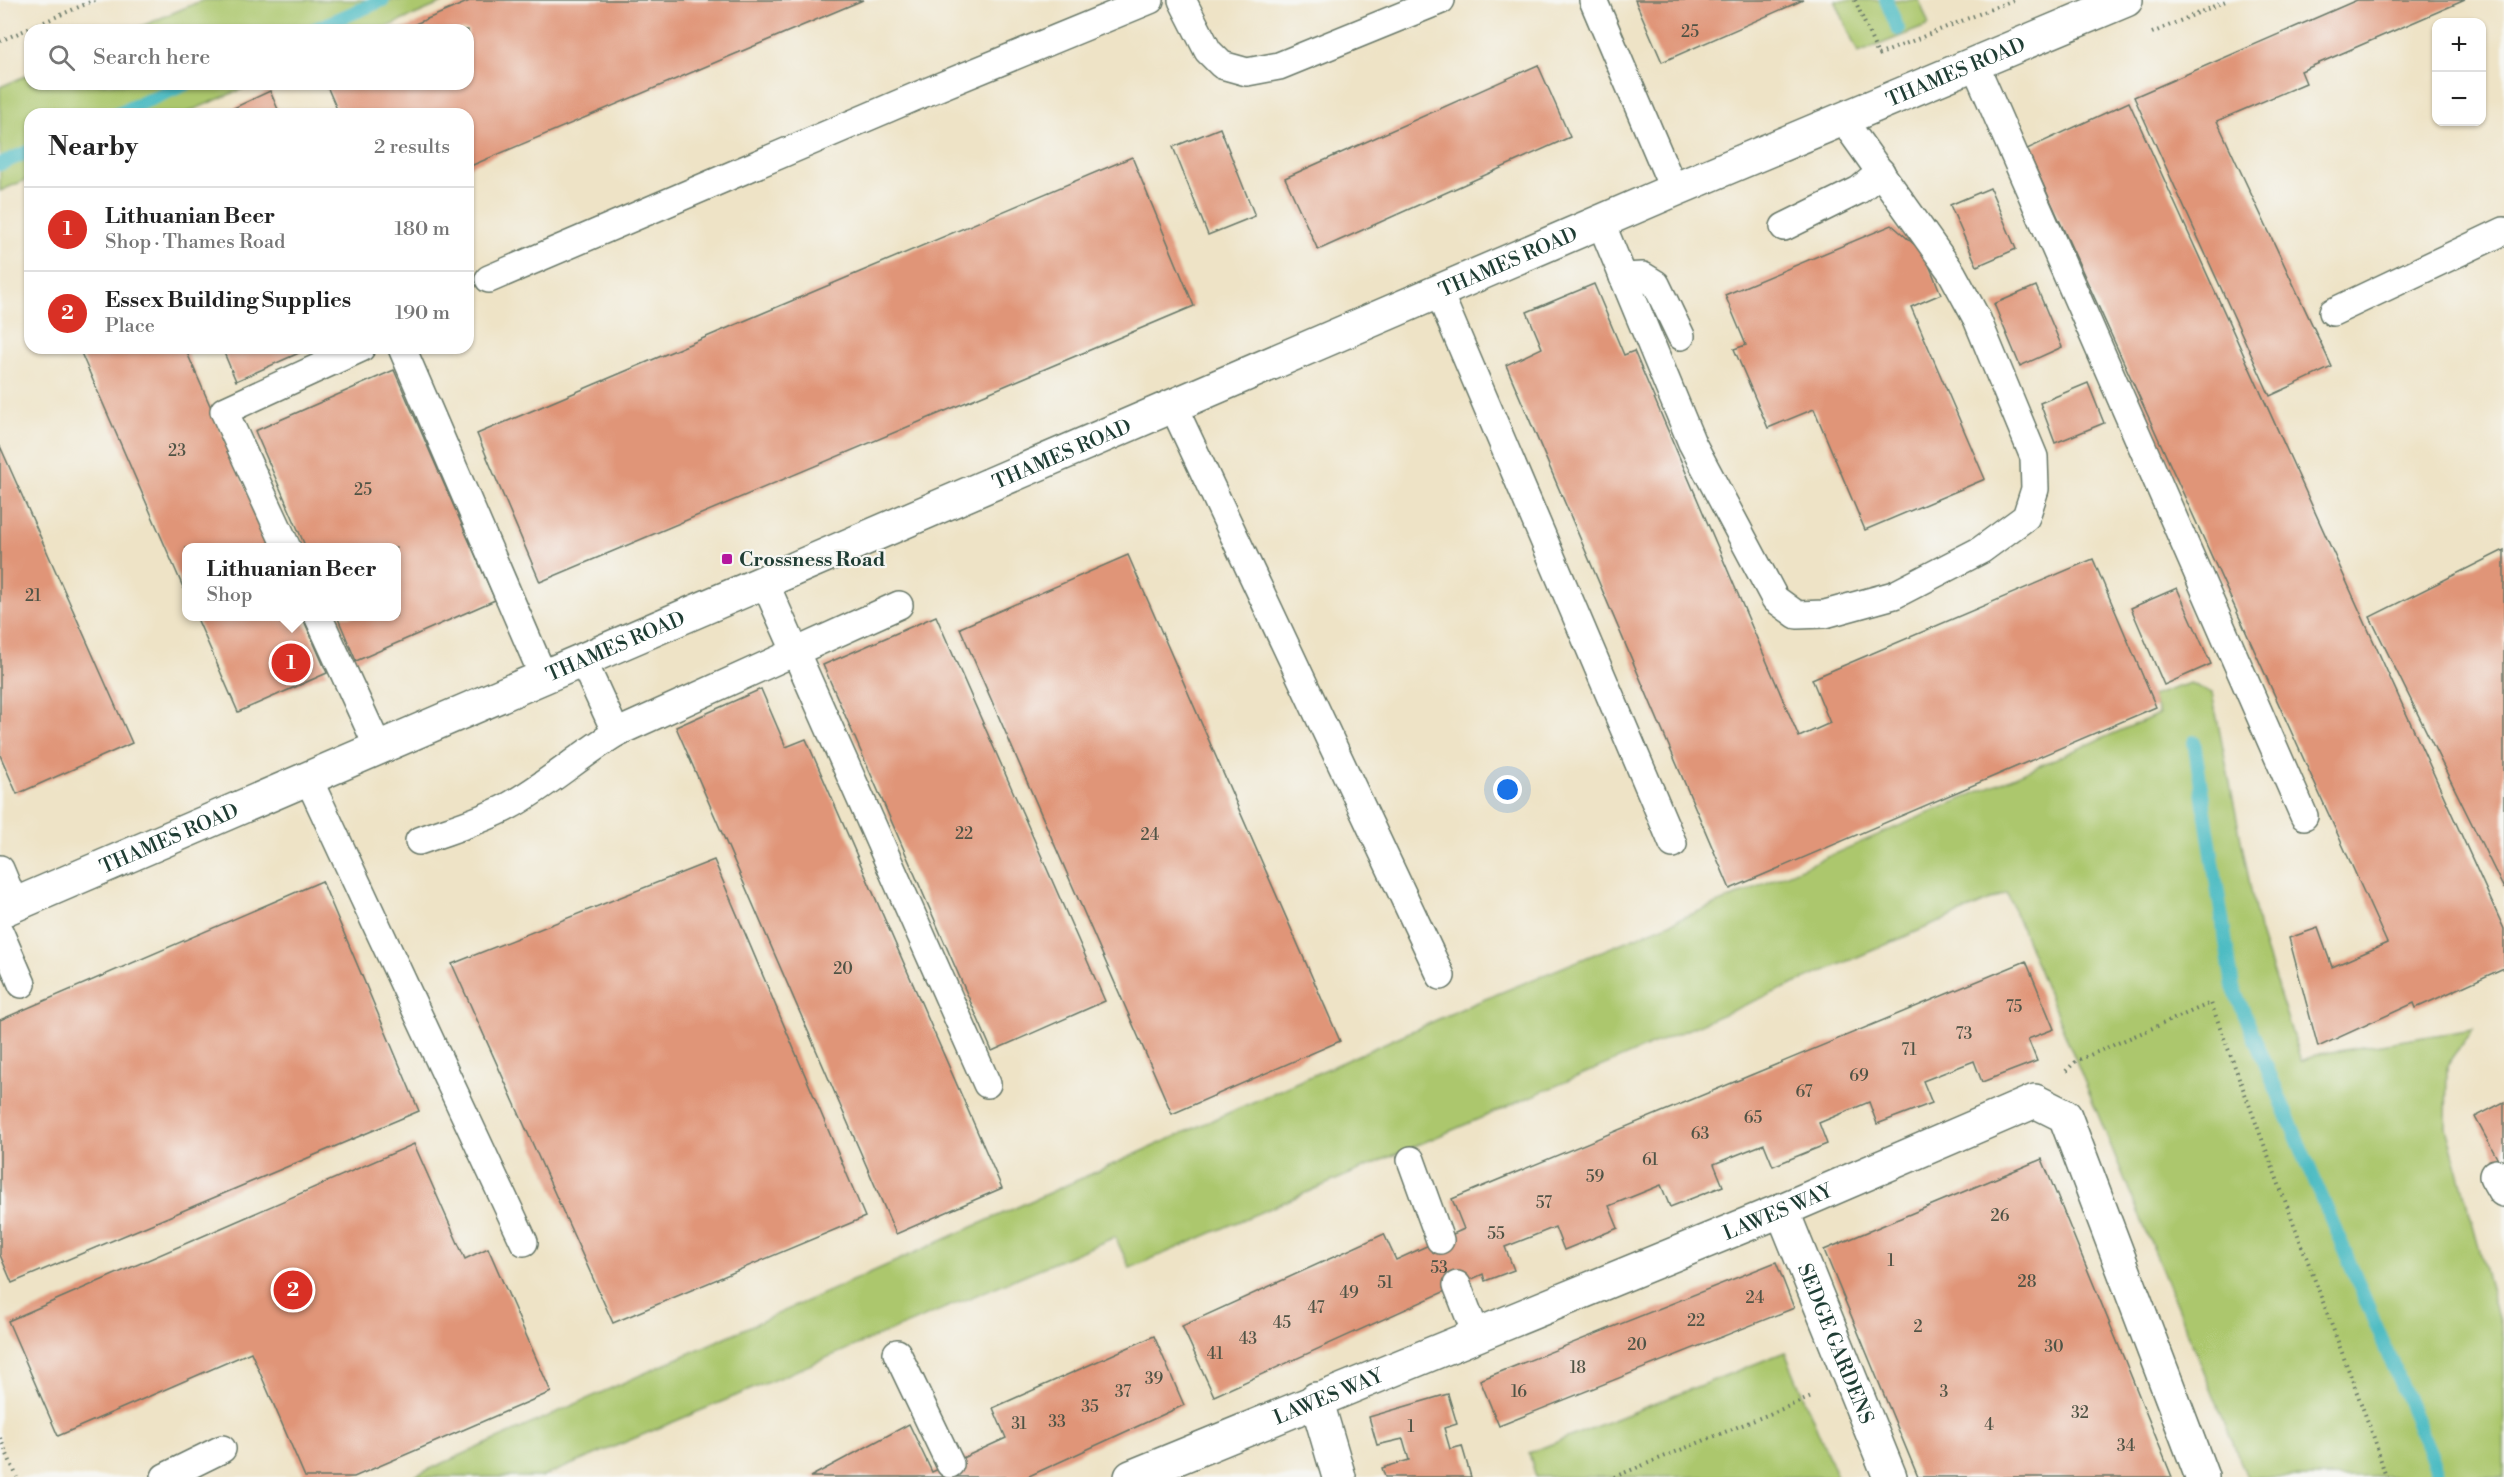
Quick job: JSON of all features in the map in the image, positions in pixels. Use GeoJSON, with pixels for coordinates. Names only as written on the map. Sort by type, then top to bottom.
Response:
{"type":"FeatureCollection","features":[{"type":"Feature","properties":{"kind":"street","name":"THAMES ROAD"},"geometry":{"type":"LineString","coordinates":[[5,917],[378,747],[1174,408],[1674,190],[2126,0]]}},
{"type":"Feature","properties":{"kind":"street","name":"LAWES WAY"},"geometry":{"type":"LineString","coordinates":[[1131,1477],[1316,1399],[1782,1210],[2035,1101],[2066,1116],[2202,1477]]}},
{"type":"Feature","properties":{"kind":"street","name":"SEDGE GARDENS"},"geometry":{"type":"LineString","coordinates":[[1782,1210],[1890,1477]]}},
{"type":"Feature","properties":{"kind":"street"},"geometry":{"type":"LineString","coordinates":[[1316,1399],[1339,1477]]}},
{"type":"Feature","properties":{"kind":"lane"},"geometry":{"type":"LineString","coordinates":[[489,279],[917,96],[1150,0]]}},
{"type":"Feature","properties":{"kind":"lane"},"geometry":{"type":"LineString","coordinates":[[1182,0],[1208,51],[1222,65],[1247,72],[1279,66],[1441,0]]}},
{"type":"Feature","properties":{"kind":"lane"},"geometry":{"type":"LineString","coordinates":[[1593,0],[1674,190]]}},
{"type":"Feature","properties":{"kind":"lane"},"geometry":{"type":"LineString","coordinates":[[1975,64],[2304,816]]}},
{"type":"Feature","properties":{"kind":"lane"},"geometry":{"type":"LineString","coordinates":[[1601,223],[1692,444],[1776,598],[1797,615],[1825,615],[1894,595],[1981,550],[2026,517],[2035,489],[2034,457],[1977,319],[1952,273],[1844,120]]}},
{"type":"Feature","properties":{"kind":"lane"},"geometry":{"type":"LineString","coordinates":[[1784,227],[1859,190],[1881,172]]}},
{"type":"Feature","properties":{"kind":"lane"},"geometry":{"type":"LineString","coordinates":[[2333,312],[2504,231]]}},
{"type":"Feature","properties":{"kind":"lane"},"geometry":{"type":"LineString","coordinates":[[1623,277],[1643,276],[1656,284],[1681,336]]}},
{"type":"Feature","properties":{"kind":"lane"},"geometry":{"type":"LineString","coordinates":[[1438,293],[1673,844]]}},
{"type":"Feature","properties":{"kind":"lane"},"geometry":{"type":"LineString","coordinates":[[285,543],[224,411],[348,354]]}},
{"type":"Feature","properties":{"kind":"lane"},"geometry":{"type":"LineString","coordinates":[[405,354],[544,678]]}},
{"type":"Feature","properties":{"kind":"lane"},"geometry":{"type":"LineString","coordinates":[[1174,408],[1441,976]]}},
{"type":"Feature","properties":{"kind":"lane"},"geometry":{"type":"LineString","coordinates":[[765,583],[987,1083]]}},
{"type":"Feature","properties":{"kind":"lane"},"geometry":{"type":"LineString","coordinates":[[418,841],[506,808],[553,779],[589,750],[616,733],[899,604]]}},
{"type":"Feature","properties":{"kind":"lane"},"geometry":{"type":"LineString","coordinates":[[320,621],[378,747]]}},
{"type":"Feature","properties":{"kind":"lane"},"geometry":{"type":"LineString","coordinates":[[583,661],[616,733]]}},
{"type":"Feature","properties":{"kind":"lane"},"geometry":{"type":"LineString","coordinates":[[308,778],[524,1242]]}},
{"type":"Feature","properties":{"kind":"lane"},"geometry":{"type":"LineString","coordinates":[[0,869],[5,917],[22,984]]}},
{"type":"Feature","properties":{"kind":"lane"},"geometry":{"type":"LineString","coordinates":[[1411,1160],[1440,1240]]}},
{"type":"Feature","properties":{"kind":"lane"},"geometry":{"type":"LineString","coordinates":[[1457,1285],[1476,1334]]}},
{"type":"Feature","properties":{"kind":"lane"},"geometry":{"type":"LineString","coordinates":[[897,1353],[950,1464]]}},
{"type":"Feature","properties":{"kind":"lane"},"geometry":{"type":"LineString","coordinates":[[165,1477],[222,1449]]}},
{"type":"Feature","properties":{"kind":"path"},"geometry":{"type":"LineString","coordinates":[[39,24],[95,0]]}},
{"type":"Feature","properties":{"kind":"path"},"geometry":{"type":"LineString","coordinates":[[1855,0],[1878,55],[2013,0]]}},
{"type":"Feature","properties":{"kind":"path"},"geometry":{"type":"LineString","coordinates":[[0,41],[24,31]]}},
{"type":"Feature","properties":{"kind":"path"},"geometry":{"type":"LineString","coordinates":[[2091,1055],[2211,1003],[2374,1438],[2386,1477]]}},
{"type":"Feature","properties":{"kind":"path"},"geometry":{"type":"LineString","coordinates":[[1614,1477],[1851,1381]]}},
{"type":"Feature","properties":{"kind":"path"},"geometry":{"type":"LineString","coordinates":[[0,1438],[17,1477]]}},
{"type":"Feature","properties":{"kind":"green space"},"geometry":{"type":"Polygon","coordinates":[[[203,0],[449,0],[394,24],[147,24],[203,0]]]}},
{"type":"Feature","properties":{"kind":"green space"},"geometry":{"type":"Polygon","coordinates":[[[1835,0],[1919,0],[1929,25],[1858,53],[1835,0]]]}},
{"type":"Feature","properties":{"kind":"green space"},"geometry":{"type":"Polygon","coordinates":[[[24,77],[24,90],[240,90],[197,108],[24,108],[24,181],[0,191],[0,87],[24,77]]]}},
{"type":"Feature","properties":{"kind":"green space"},"geometry":{"type":"Polygon","coordinates":[[[2190,683],[2212,693],[2259,930],[2301,1061],[2319,1054],[2473,1029],[2447,1066],[2446,1127],[2504,1339],[2504,1477],[2247,1477],[2007,893],[1130,1268],[1115,1237],[542,1477],[412,1477],[1468,1006],[1736,896],[2159,714],[2151,696],[2190,683]]]}},
{"type":"Feature","properties":{"kind":"green space"},"geometry":{"type":"Polygon","coordinates":[[[1785,1352],[1837,1477],[1536,1477],[1529,1453],[1785,1352]]]}},
{"type":"Feature","properties":{"kind":"building"},"geometry":{"type":"Polygon","coordinates":[[[472,0],[863,0],[474,164],[474,108],[336,108],[329,90],[474,90],[474,24],[415,24],[472,0]]]}},
{"type":"Feature","properties":{"kind":"building"},"geometry":{"type":"Polygon","coordinates":[[[1635,0],[1803,0],[1662,62],[1635,0]]]}},
{"type":"Feature","properties":{"kind":"building"},"geometry":{"type":"Polygon","coordinates":[[[2357,0],[2465,0],[2301,71],[2306,83],[2217,121],[2332,367],[2270,396],[2134,97],[2357,0]]]}},
{"type":"Feature","properties":{"kind":"building"},"geometry":{"type":"Polygon","coordinates":[[[1538,65],[1570,137],[1318,250],[1285,178],[1538,65]]]}},
{"type":"Feature","properties":{"kind":"building"},"geometry":{"type":"Polygon","coordinates":[[[270,91],[277,108],[234,108],[270,91]]]}},
{"type":"Feature","properties":{"kind":"building"},"geometry":{"type":"Polygon","coordinates":[[[2129,102],[2504,929],[2504,968],[2416,1008],[2414,1003],[2318,1047],[2289,938],[2318,928],[2332,967],[2387,943],[2027,149],[2129,102]]]}},
{"type":"Feature","properties":{"kind":"building"},"geometry":{"type":"Polygon","coordinates":[[[1220,128],[1255,216],[1208,235],[1173,147],[1220,128]]]}},
{"type":"Feature","properties":{"kind":"building"},"geometry":{"type":"Polygon","coordinates":[[[1132,157],[1194,306],[540,582],[477,434],[1132,157]]]}},
{"type":"Feature","properties":{"kind":"building"},"geometry":{"type":"Polygon","coordinates":[[[1990,188],[2016,249],[1977,266],[1950,205],[1990,188]]]}},
{"type":"Feature","properties":{"kind":"building"},"geometry":{"type":"Polygon","coordinates":[[[1892,225],[1924,253],[1941,294],[1911,307],[1985,479],[1865,530],[1814,409],[1768,428],[1734,349],[1746,345],[1725,295],[1892,225]]]}},
{"type":"Feature","properties":{"kind":"building"},"geometry":{"type":"Polygon","coordinates":[[[1594,284],[1624,355],[1634,351],[1799,737],[1830,723],[1812,679],[2093,559],[2156,707],[1730,889],[1506,365],[1542,348],[1527,312],[1594,284]]]}},
{"type":"Feature","properties":{"kind":"building"},"geometry":{"type":"Polygon","coordinates":[[[2036,286],[2062,347],[2020,366],[1994,304],[2036,286]]]}},
{"type":"Feature","properties":{"kind":"building"},"geometry":{"type":"Polygon","coordinates":[[[81,354],[188,354],[270,543],[182,543],[182,585],[81,354]]]}},
{"type":"Feature","properties":{"kind":"building"},"geometry":{"type":"Polygon","coordinates":[[[225,354],[297,354],[236,381],[225,354]]]}},
{"type":"Feature","properties":{"kind":"building"},"geometry":{"type":"Polygon","coordinates":[[[394,370],[495,600],[356,661],[339,621],[401,621],[401,543],[304,543],[255,431],[394,370]]]}},
{"type":"Feature","properties":{"kind":"building"},"geometry":{"type":"Polygon","coordinates":[[[2088,383],[2104,423],[2055,443],[2040,403],[2088,383]]]}},
{"type":"Feature","properties":{"kind":"building"},"geometry":{"type":"Polygon","coordinates":[[[0,446],[132,743],[17,794],[0,755],[0,446]]]}},
{"type":"Feature","properties":{"kind":"building"},"geometry":{"type":"Polygon","coordinates":[[[2504,550],[2504,889],[2370,617],[2504,550]]]}},
{"type":"Feature","properties":{"kind":"building"},"geometry":{"type":"Polygon","coordinates":[[[1128,555],[1340,1041],[1172,1114],[960,628],[1128,555]]]}},
{"type":"Feature","properties":{"kind":"building"},"geometry":{"type":"Polygon","coordinates":[[[2177,588],[2211,664],[2164,685],[2131,608],[2177,588]]]}},
{"type":"Feature","properties":{"kind":"building"},"geometry":{"type":"Polygon","coordinates":[[[936,616],[1105,1001],[992,1051],[823,665],[936,616]]]}},
{"type":"Feature","properties":{"kind":"building"},"geometry":{"type":"Polygon","coordinates":[[[198,621],[304,621],[327,673],[238,712],[198,621]]]}},
{"type":"Feature","properties":{"kind":"building"},"geometry":{"type":"Polygon","coordinates":[[[761,689],[786,747],[806,739],[1002,1188],[896,1234],[676,727],[761,689]]]}},
{"type":"Feature","properties":{"kind":"building"},"geometry":{"type":"Polygon","coordinates":[[[714,860],[865,1217],[613,1323],[452,964],[714,860]]]}},
{"type":"Feature","properties":{"kind":"building"},"geometry":{"type":"Polygon","coordinates":[[[322,881],[419,1111],[12,1283],[0,1255],[0,1020],[322,881]]]}},
{"type":"Feature","properties":{"kind":"building"},"geometry":{"type":"Polygon","coordinates":[[[2026,961],[2054,1029],[2028,1039],[2037,1061],[1982,1082],[1974,1061],[1923,1081],[1932,1103],[1877,1124],[1869,1102],[1819,1123],[1827,1144],[1773,1166],[1764,1144],[1714,1164],[1723,1186],[1670,1207],[1661,1185],[1609,1206],[1618,1228],[1564,1250],[1555,1227],[1505,1247],[1514,1270],[1485,1281],[1483,1274],[1214,1396],[1182,1326],[1384,1234],[1396,1260],[1464,1229],[1452,1199],[2026,961]]]}},
{"type":"Feature","properties":{"kind":"building"},"geometry":{"type":"Polygon","coordinates":[[[2504,1102],[2504,1171],[2475,1117],[2504,1102]]]}},
{"type":"Feature","properties":{"kind":"building"},"geometry":{"type":"Polygon","coordinates":[[[414,1144],[465,1259],[488,1248],[551,1392],[354,1477],[305,1477],[251,1352],[58,1436],[8,1321],[414,1144]]]}},
{"type":"Feature","properties":{"kind":"building"},"geometry":{"type":"Polygon","coordinates":[[[2042,1159],[2172,1477],[1918,1477],[1824,1250],[2042,1159]]]}},
{"type":"Feature","properties":{"kind":"building"},"geometry":{"type":"Polygon","coordinates":[[[1776,1262],[1794,1308],[1499,1426],[1480,1380],[1776,1262]]]}},
{"type":"Feature","properties":{"kind":"building"},"geometry":{"type":"Polygon","coordinates":[[[1154,1336],[1184,1405],[1027,1477],[810,1477],[909,1424],[932,1472],[1006,1438],[993,1408],[1154,1336]]]}},
{"type":"Feature","properties":{"kind":"building"},"geometry":{"type":"Polygon","coordinates":[[[1448,1394],[1457,1424],[1444,1428],[1450,1449],[1462,1446],[1471,1477],[1385,1477],[1382,1468],[1409,1460],[1403,1439],[1377,1445],[1369,1417],[1448,1394]]]}},
{"type":"Feature","properties":{"kind":"waterway"},"geometry":{"type":"LineString","coordinates":[[327,24],[383,0]]}},
{"type":"Feature","properties":{"kind":"waterway"},"geometry":{"type":"LineString","coordinates":[[1886,0],[1898,29]]}},
{"type":"Feature","properties":{"kind":"waterway"},"geometry":{"type":"LineString","coordinates":[[130,108],[172,90]]}},
{"type":"Feature","properties":{"kind":"waterway"},"geometry":{"type":"LineString","coordinates":[[0,164],[24,154]]}},
{"type":"Feature","properties":{"kind":"waterway"},"geometry":{"type":"LineString","coordinates":[[2194,742],[2233,987],[2440,1477]]}},
{"type":"Feature","properties":{"kind":"place","name":"Crossness Road"},"geometry":{"type":"Point","coordinates":[727,559]}},
{"type":"Feature","properties":{"kind":"place","name":"Lithuanian Beer"},"geometry":{"type":"Point","coordinates":[291,663]}},
{"type":"Feature","properties":{"kind":"place","name":"Essex Building Supplies"},"geometry":{"type":"Point","coordinates":[293,1290]}}]}
